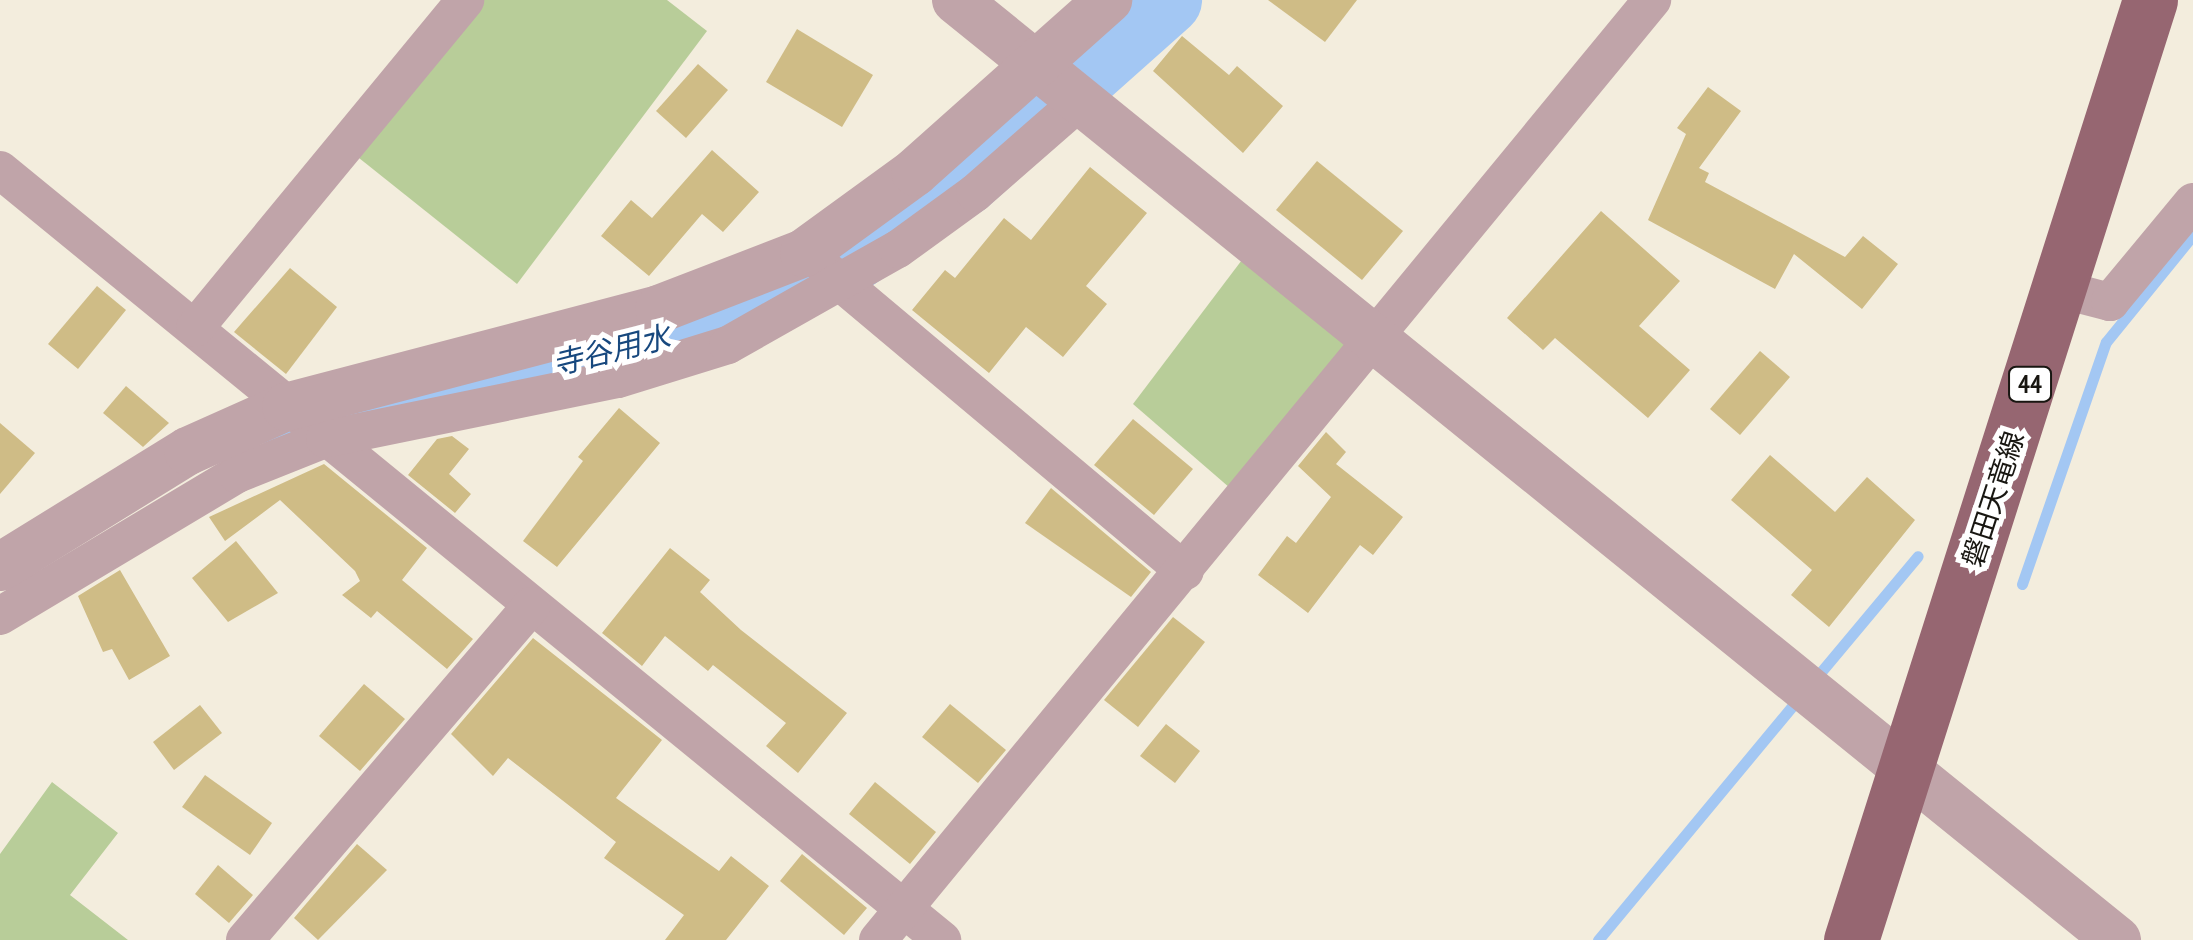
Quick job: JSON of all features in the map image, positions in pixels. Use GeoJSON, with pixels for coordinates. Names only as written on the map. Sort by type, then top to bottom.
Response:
{"type":"FeatureCollection","features":[{"type":"Feature","properties":{"kind":"main road","name":"磐田天竜線"},"geometry":{"type":"LineString","coordinates":[[1851,940],[2150,0]]}},
{"type":"Feature","properties":{"kind":"street"},"geometry":{"type":"LineString","coordinates":[[194,328],[464,0]]}},
{"type":"Feature","properties":{"kind":"street"},"geometry":{"type":"LineString","coordinates":[[956,0],[1374,344],[1908,768],[2117,940]]}},
{"type":"Feature","properties":{"kind":"street"},"geometry":{"type":"LineString","coordinates":[[0,567],[188,451],[286,407],[659,309],[804,252],[915,172],[1108,0]]}},
{"type":"Feature","properties":{"kind":"street"},"geometry":{"type":"LineString","coordinates":[[878,940],[1374,344],[1652,0]]}},
{"type":"Feature","properties":{"kind":"street"},"geometry":{"type":"LineString","coordinates":[[0,616],[237,474],[324,439],[618,379],[728,345],[842,284],[975,193],[1080,102]]}},
{"type":"Feature","properties":{"kind":"street"},"geometry":{"type":"LineString","coordinates":[[0,170],[324,439],[942,940]]}},
{"type":"Feature","properties":{"kind":"street"},"geometry":{"type":"LineString","coordinates":[[2060,289],[2110,302],[2193,202]]}},
{"type":"Feature","properties":{"kind":"street"},"geometry":{"type":"LineString","coordinates":[[804,252],[1185,571]]}},
{"type":"Feature","properties":{"kind":"street"},"geometry":{"type":"LineString","coordinates":[[245,940],[531,606]]}},
{"type":"Feature","properties":{"kind":"green space"},"geometry":{"type":"Polygon","coordinates":[[[471,0],[667,0],[707,31],[517,284],[354,154],[471,0]]]}},
{"type":"Feature","properties":{"kind":"green space"},"geometry":{"type":"Polygon","coordinates":[[[1254,244],[1374,343],[1245,501],[1133,404],[1254,244]]]}},
{"type":"Feature","properties":{"kind":"green space"},"geometry":{"type":"Polygon","coordinates":[[[52,782],[118,833],[70,895],[128,940],[0,940],[0,854],[52,782]]]}},
{"type":"Feature","properties":{"kind":"building"},"geometry":{"type":"Polygon","coordinates":[[[1268,0],[1357,0],[1325,42],[1268,0]]]}},
{"type":"Feature","properties":{"kind":"building"},"geometry":{"type":"Polygon","coordinates":[[[797,29],[873,75],[842,127],[766,82],[797,29]]]}},
{"type":"Feature","properties":{"kind":"building"},"geometry":{"type":"Polygon","coordinates":[[[1182,36],[1229,75],[1237,66],[1283,106],[1243,153],[1153,71],[1182,36]]]}},
{"type":"Feature","properties":{"kind":"building"},"geometry":{"type":"Polygon","coordinates":[[[698,64],[728,90],[686,138],[656,111],[698,64]]]}},
{"type":"Feature","properties":{"kind":"building"},"geometry":{"type":"Polygon","coordinates":[[[1708,87],[1741,111],[1699,168],[1709,173],[1705,182],[1845,257],[1863,236],[1898,264],[1862,309],[1794,254],[1775,289],[1648,220],[1686,134],[1677,128],[1708,87]]]}},
{"type":"Feature","properties":{"kind":"building"},"geometry":{"type":"Polygon","coordinates":[[[712,150],[759,192],[723,232],[702,214],[649,276],[601,236],[631,200],[652,218],[712,150]]]}},
{"type":"Feature","properties":{"kind":"building"},"geometry":{"type":"Polygon","coordinates":[[[1317,161],[1403,231],[1362,280],[1276,210],[1317,161]]]}},
{"type":"Feature","properties":{"kind":"building"},"geometry":{"type":"Polygon","coordinates":[[[1090,167],[1147,213],[1086,286],[1107,304],[1063,357],[1026,327],[989,373],[912,310],[945,270],[955,278],[1004,218],[1031,240],[1090,167]]]}},
{"type":"Feature","properties":{"kind":"building"},"geometry":{"type":"Polygon","coordinates":[[[1601,211],[1680,281],[1639,326],[1690,370],[1648,418],[1555,338],[1543,350],[1507,318],[1601,211]]]}},
{"type":"Feature","properties":{"kind":"building"},"geometry":{"type":"Polygon","coordinates":[[[290,268],[337,307],[286,374],[234,332],[290,268]]]}},
{"type":"Feature","properties":{"kind":"building"},"geometry":{"type":"Polygon","coordinates":[[[97,286],[126,310],[78,369],[48,344],[97,286]]]}},
{"type":"Feature","properties":{"kind":"building"},"geometry":{"type":"Polygon","coordinates":[[[1760,351],[1790,377],[1740,435],[1710,409],[1760,351]]]}},
{"type":"Feature","properties":{"kind":"building"},"geometry":{"type":"Polygon","coordinates":[[[126,386],[169,423],[143,447],[103,413],[126,386]]]}},
{"type":"Feature","properties":{"kind":"building"},"geometry":{"type":"Polygon","coordinates":[[[619,408],[660,443],[557,567],[523,541],[583,461],[578,457],[619,408]]]}},
{"type":"Feature","properties":{"kind":"building"},"geometry":{"type":"Polygon","coordinates":[[[1133,419],[1193,469],[1154,515],[1094,465],[1133,419]]]}},
{"type":"Feature","properties":{"kind":"building"},"geometry":{"type":"Polygon","coordinates":[[[0,423],[35,453],[0,494],[0,423]]]}},
{"type":"Feature","properties":{"kind":"building"},"geometry":{"type":"Polygon","coordinates":[[[1326,432],[1346,452],[1336,464],[1403,517],[1373,555],[1360,545],[1308,613],[1258,575],[1287,536],[1296,543],[1331,497],[1298,466],[1326,432]]]}},
{"type":"Feature","properties":{"kind":"building"},"geometry":{"type":"Polygon","coordinates":[[[452,436],[469,449],[449,474],[471,494],[455,513],[408,475],[437,439],[452,436]]]}},
{"type":"Feature","properties":{"kind":"building"},"geometry":{"type":"Polygon","coordinates":[[[1770,455],[1835,512],[1867,477],[1915,520],[1829,627],[1791,595],[1812,570],[1731,500],[1770,455]]]}},
{"type":"Feature","properties":{"kind":"building"},"geometry":{"type":"Polygon","coordinates":[[[324,464],[427,548],[402,580],[473,639],[447,669],[377,611],[371,618],[342,595],[360,581],[355,571],[280,500],[225,541],[209,517],[324,464]]]}},
{"type":"Feature","properties":{"kind":"building"},"geometry":{"type":"Polygon","coordinates":[[[1051,488],[1151,572],[1131,597],[1025,523],[1051,488]]]}},
{"type":"Feature","properties":{"kind":"building"},"geometry":{"type":"Polygon","coordinates":[[[236,541],[278,593],[228,622],[192,578],[236,541]]]}},
{"type":"Feature","properties":{"kind":"building"},"geometry":{"type":"Polygon","coordinates":[[[670,548],[710,580],[700,592],[741,630],[847,713],[798,773],[766,746],[786,723],[713,665],[708,671],[665,636],[642,666],[602,633],[670,548]]]}},
{"type":"Feature","properties":{"kind":"building"},"geometry":{"type":"Polygon","coordinates":[[[120,570],[170,656],[129,680],[112,649],[103,652],[78,596],[120,570]]]}},
{"type":"Feature","properties":{"kind":"building"},"geometry":{"type":"Polygon","coordinates":[[[1173,617],[1205,642],[1138,727],[1104,700],[1173,617]]]}},
{"type":"Feature","properties":{"kind":"building"},"geometry":{"type":"Polygon","coordinates":[[[533,638],[662,740],[616,798],[719,871],[731,856],[769,886],[726,940],[665,940],[684,915],[604,858],[616,842],[508,758],[493,776],[451,734],[533,638]]]}},
{"type":"Feature","properties":{"kind":"building"},"geometry":{"type":"Polygon","coordinates":[[[364,684],[405,719],[360,771],[319,736],[364,684]]]}},
{"type":"Feature","properties":{"kind":"building"},"geometry":{"type":"Polygon","coordinates":[[[950,704],[1006,750],[978,783],[922,737],[950,704]]]}},
{"type":"Feature","properties":{"kind":"building"},"geometry":{"type":"Polygon","coordinates":[[[200,705],[222,733],[174,770],[153,742],[200,705]]]}},
{"type":"Feature","properties":{"kind":"building"},"geometry":{"type":"Polygon","coordinates":[[[1166,724],[1200,751],[1175,783],[1140,756],[1166,724]]]}},
{"type":"Feature","properties":{"kind":"building"},"geometry":{"type":"Polygon","coordinates":[[[205,775],[272,823],[250,855],[182,807],[205,775]]]}},
{"type":"Feature","properties":{"kind":"building"},"geometry":{"type":"Polygon","coordinates":[[[875,782],[936,832],[910,864],[849,814],[875,782]]]}},
{"type":"Feature","properties":{"kind":"building"},"geometry":{"type":"Polygon","coordinates":[[[357,844],[387,870],[318,940],[294,918],[357,844]]]}},
{"type":"Feature","properties":{"kind":"building"},"geometry":{"type":"Polygon","coordinates":[[[802,854],[867,908],[844,935],[780,881],[802,854]]]}},
{"type":"Feature","properties":{"kind":"building"},"geometry":{"type":"Polygon","coordinates":[[[218,865],[253,895],[229,923],[195,894],[218,865]]]}},
{"type":"Feature","properties":{"kind":"waterway","name":"寺谷用水"},"geometry":{"type":"LineString","coordinates":[[295,427],[687,332],[855,255],[964,181],[1167,0]]}},
{"type":"Feature","properties":{"kind":"waterway"},"geometry":{"type":"LineString","coordinates":[[2022,584],[2106,342],[2193,235]]}},
{"type":"Feature","properties":{"kind":"waterway"},"geometry":{"type":"LineString","coordinates":[[1815,679],[1918,556]]}},
{"type":"Feature","properties":{"kind":"waterway"},"geometry":{"type":"LineString","coordinates":[[1598,940],[1800,697]]}}]}
